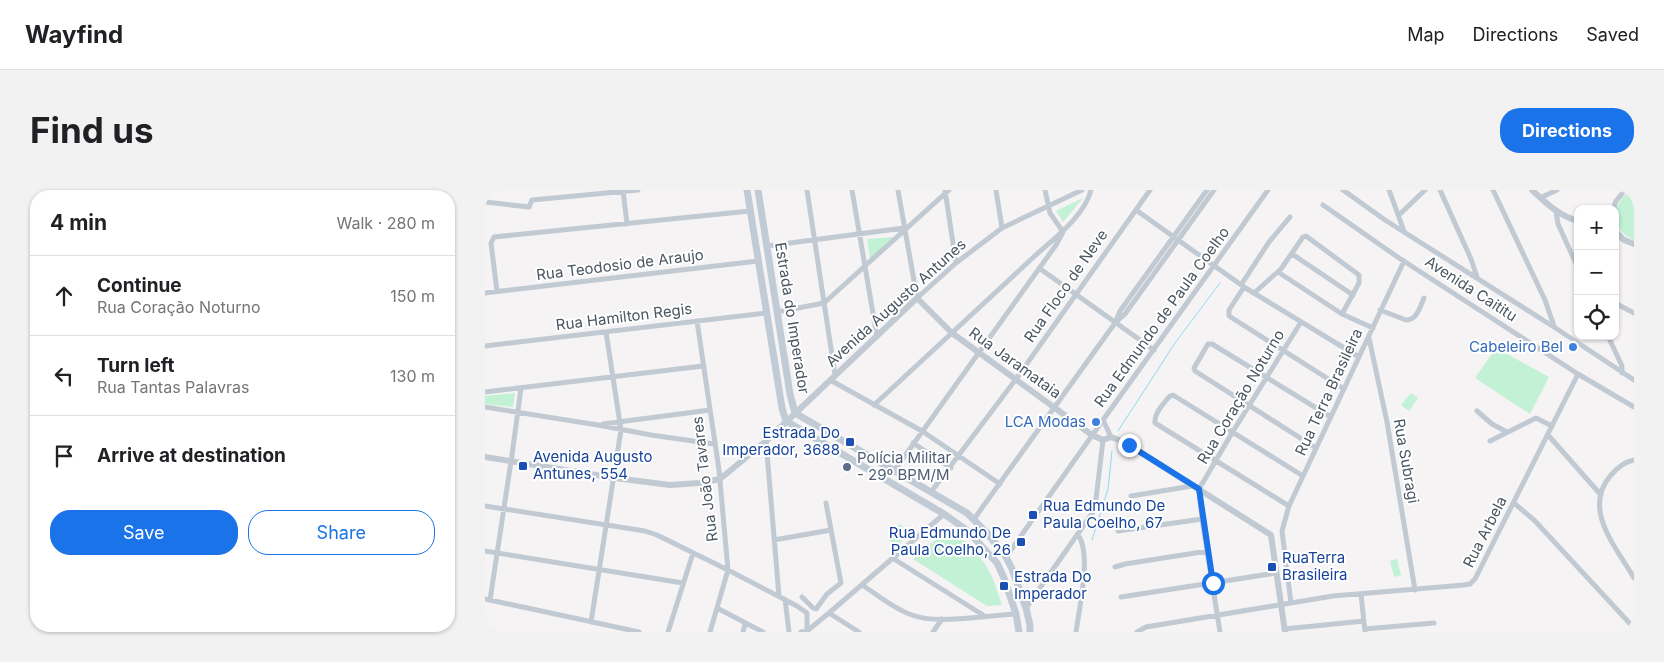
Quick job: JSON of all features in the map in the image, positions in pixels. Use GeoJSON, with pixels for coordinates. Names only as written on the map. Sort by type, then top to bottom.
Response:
{"type":"FeatureCollection","features":[{"type":"Feature","properties":{"kind":"main road","name":"Estrada do Imperador"},"geometry":{"type":"LineString","coordinates":[[747,190],[781,408],[786,421]]}},
{"type":"Feature","properties":{"kind":"main road","name":"Estrada do Imperador"},"geometry":{"type":"LineString","coordinates":[[758,190],[790,394],[795,413],[967,513],[974,519],[1006,557],[1012,569],[1026,608],[1030,632]]}},
{"type":"Feature","properties":{"kind":"main road"},"geometry":{"type":"LineString","coordinates":[[786,421],[944,514],[967,531],[997,563],[1016,614],[1019,632]]}},
{"type":"Feature","properties":{"kind":"main road"},"geometry":{"type":"LineString","coordinates":[[844,443],[844,456]]}},
{"type":"Feature","properties":{"kind":"street"},"geometry":{"type":"LineString","coordinates":[[485,202],[529,206],[532,200],[638,190]]}},
{"type":"Feature","properties":{"kind":"street"},"geometry":{"type":"LineString","coordinates":[[807,190],[833,377],[874,404],[922,431],[999,484]]}},
{"type":"Feature","properties":{"kind":"street"},"geometry":{"type":"LineString","coordinates":[[852,190],[877,337]]}},
{"type":"Feature","properties":{"kind":"street"},"geometry":{"type":"LineString","coordinates":[[898,190],[917,298]]}},
{"type":"Feature","properties":{"kind":"street"},"geometry":{"type":"LineString","coordinates":[[996,190],[1002,228]]}},
{"type":"Feature","properties":{"kind":"street"},"geometry":{"type":"LineString","coordinates":[[1045,190],[1047,207],[1063,232]]}},
{"type":"Feature","properties":{"kind":"street","name":"Avenida Augusto Antunes"},"geometry":{"type":"LineString","coordinates":[[720,479],[766,440],[955,263],[1002,228],[1082,190]]}},
{"type":"Feature","properties":{"kind":"street"},"geometry":{"type":"LineString","coordinates":[[894,471],[1056,245],[1063,232],[1088,198],[1091,190]]}},
{"type":"Feature","properties":{"kind":"street","name":"Rua Floco de Neve"},"geometry":{"type":"LineString","coordinates":[[931,492],[951,468],[1150,190]]}},
{"type":"Feature","properties":{"kind":"street"},"geometry":{"type":"LineString","coordinates":[[1115,323],[1120,311],[1207,190]]}},
{"type":"Feature","properties":{"kind":"street"},"geometry":{"type":"LineString","coordinates":[[974,519],[1115,323],[1125,314],[1214,190]]}},
{"type":"Feature","properties":{"kind":"street","name":"Rua Edmundo de Paula Coelho"},"geometry":{"type":"LineString","coordinates":[[1006,557],[1268,190]]}},
{"type":"Feature","properties":{"kind":"street","name":"Avenida Caititu"},"geometry":{"type":"LineString","coordinates":[[1343,190],[1404,232],[1477,277],[1634,380]]}},
{"type":"Feature","properties":{"kind":"street"},"geometry":{"type":"LineString","coordinates":[[1389,190],[1404,232]]}},
{"type":"Feature","properties":{"kind":"street"},"geometry":{"type":"LineString","coordinates":[[1392,224],[1425,190]]}},
{"type":"Feature","properties":{"kind":"street"},"geometry":{"type":"LineString","coordinates":[[1440,190],[1477,277]]}},
{"type":"Feature","properties":{"kind":"street"},"geometry":{"type":"LineString","coordinates":[[1493,190],[1549,311],[1554,327]]}},
{"type":"Feature","properties":{"kind":"street"},"geometry":{"type":"LineString","coordinates":[[1532,190],[1563,216],[1574,220]]}},
{"type":"Feature","properties":{"kind":"street"},"geometry":{"type":"LineString","coordinates":[[1540,198],[1557,190]]}},
{"type":"Feature","properties":{"kind":"street"},"geometry":{"type":"LineString","coordinates":[[1614,205],[1625,190]]}},
{"type":"Feature","properties":{"kind":"street"},"geometry":{"type":"LineString","coordinates":[[623,191],[627,224]]}},
{"type":"Feature","properties":{"kind":"street"},"geometry":{"type":"LineString","coordinates":[[777,312],[824,303],[947,191]]}},
{"type":"Feature","properties":{"kind":"street"},"geometry":{"type":"LineString","coordinates":[[947,191],[955,263]]}},
{"type":"Feature","properties":{"kind":"street","name":"Avenida Caititu"},"geometry":{"type":"LineString","coordinates":[[1323,205],[1404,261],[1579,374],[1634,407]]}},
{"type":"Feature","properties":{"kind":"street"},"geometry":{"type":"LineString","coordinates":[[1136,210],[1242,286],[1359,358]]}},
{"type":"Feature","properties":{"kind":"street"},"geometry":{"type":"LineString","coordinates":[[497,291],[491,240],[494,237],[750,211]]}},
{"type":"Feature","properties":{"kind":"street"},"geometry":{"type":"LineString","coordinates":[[1556,211],[1558,224],[1574,259]]}},
{"type":"Feature","properties":{"kind":"street"},"geometry":{"type":"LineString","coordinates":[[1290,216],[1269,242],[1242,286],[1229,310],[1229,316],[1345,388]]}},
{"type":"Feature","properties":{"kind":"street"},"geometry":{"type":"LineString","coordinates":[[767,246],[904,229]]}},
{"type":"Feature","properties":{"kind":"street"},"geometry":{"type":"LineString","coordinates":[[874,404],[1037,253],[1063,232]]}},
{"type":"Feature","properties":{"kind":"street"},"geometry":{"type":"LineString","coordinates":[[1619,235],[1634,244]]}},
{"type":"Feature","properties":{"kind":"street"},"geometry":{"type":"LineString","coordinates":[[1254,293],[1278,272],[1305,236],[1359,276],[1359,282],[1353,296],[1342,314]]}},
{"type":"Feature","properties":{"kind":"street"},"geometry":{"type":"LineString","coordinates":[[1292,254],[1353,296]]}},
{"type":"Feature","properties":{"kind":"street","name":"Rua Teodosio de Araujo"},"geometry":{"type":"LineString","coordinates":[[485,293],[609,280],[758,260]]}},
{"type":"Feature","properties":{"kind":"street","name":"Rua Terra Brasileira"},"geometry":{"type":"LineString","coordinates":[[1291,603],[1282,525],[1289,506],[1404,261]]}},
{"type":"Feature","properties":{"kind":"street"},"geometry":{"type":"LineString","coordinates":[[1039,268],[1153,350]]}},
{"type":"Feature","properties":{"kind":"street"},"geometry":{"type":"LineString","coordinates":[[1278,272],[1342,314],[1373,328]]}},
{"type":"Feature","properties":{"kind":"street","name":"Rua Jaramataia"},"geometry":{"type":"LineString","coordinates":[[917,298],[952,332],[1092,435],[1103,440]]}},
{"type":"Feature","properties":{"kind":"street"},"geometry":{"type":"LineString","coordinates":[[1381,310],[1410,320],[1414,318],[1424,298]]}},
{"type":"Feature","properties":{"kind":"street"},"geometry":{"type":"LineString","coordinates":[[1619,305],[1634,313]]}},
{"type":"Feature","properties":{"kind":"street"},"geometry":{"type":"LineString","coordinates":[[1545,321],[1549,311]]}},
{"type":"Feature","properties":{"kind":"street","name":"Rua Hamilton Regis"},"geometry":{"type":"LineString","coordinates":[[485,346],[766,313]]}},
{"type":"Feature","properties":{"kind":"street","name":"Rua João Tavares"},"geometry":{"type":"LineString","coordinates":[[697,321],[720,479],[728,570],[710,632]]}},
{"type":"Feature","properties":{"kind":"street","name":"Rua Coração Noturno"},"geometry":{"type":"LineString","coordinates":[[1199,489],[1301,322]]}},
{"type":"Feature","properties":{"kind":"street"},"geometry":{"type":"LineString","coordinates":[[591,622],[621,430],[606,332]]}},
{"type":"Feature","properties":{"kind":"street","name":"Rua Subragi"},"geometry":{"type":"LineString","coordinates":[[1369,338],[1387,422],[1415,590]]}},
{"type":"Feature","properties":{"kind":"street"},"geometry":{"type":"LineString","coordinates":[[1610,340],[1622,366],[1623,373]]}},
{"type":"Feature","properties":{"kind":"street"},"geometry":{"type":"LineString","coordinates":[[1316,448],[1195,371],[1195,367],[1208,344],[1213,344],[1331,417]]}},
{"type":"Feature","properties":{"kind":"street"},"geometry":{"type":"LineString","coordinates":[[1611,365],[1617,356]]}},
{"type":"Feature","properties":{"kind":"street"},"geometry":{"type":"LineString","coordinates":[[485,392],[703,366]]}},
{"type":"Feature","properties":{"kind":"street","name":"Rua Arbela"},"geometry":{"type":"LineString","coordinates":[[1137,632],[1146,627],[1333,596],[1415,590],[1464,585],[1473,582],[1579,374]]}},
{"type":"Feature","properties":{"kind":"street"},"geometry":{"type":"LineString","coordinates":[[521,388],[504,509],[487,600],[639,632]]}},
{"type":"Feature","properties":{"kind":"street"},"geometry":{"type":"LineString","coordinates":[[1289,506],[1155,423],[1155,418],[1164,402],[1172,395],[1303,476]]}},
{"type":"Feature","properties":{"kind":"street"},"geometry":{"type":"LineString","coordinates":[[485,407],[715,444]]}},
{"type":"Feature","properties":{"kind":"street"},"geometry":{"type":"LineString","coordinates":[[598,425],[709,410]]}},
{"type":"Feature","properties":{"kind":"street"},"geometry":{"type":"LineString","coordinates":[[1477,411],[1491,424],[1507,432]]}},
{"type":"Feature","properties":{"kind":"street"},"geometry":{"type":"LineString","coordinates":[[1491,442],[1536,418],[1552,426]]}},
{"type":"Feature","properties":{"kind":"street"},"geometry":{"type":"LineString","coordinates":[[1103,420],[1111,437]]}},
{"type":"Feature","properties":{"kind":"street"},"geometry":{"type":"LineString","coordinates":[[1548,435],[1601,495]]}},
{"type":"Feature","properties":{"kind":"street"},"geometry":{"type":"LineString","coordinates":[[1026,608],[1078,535],[1095,506],[1103,440],[1111,437],[1124,442],[1271,535],[1282,535]]}},
{"type":"Feature","properties":{"kind":"street"},"geometry":{"type":"LineString","coordinates":[[766,440],[779,596]]}},
{"type":"Feature","properties":{"kind":"street"},"geometry":{"type":"LineString","coordinates":[[913,443],[951,468]]}},
{"type":"Feature","properties":{"kind":"street"},"geometry":{"type":"LineString","coordinates":[[485,457],[670,485],[701,483],[720,479]]}},
{"type":"Feature","properties":{"kind":"street"},"geometry":{"type":"LineString","coordinates":[[1634,460],[1627,462],[1608,479],[1601,495],[1599,509],[1601,522],[1634,578]]}},
{"type":"Feature","properties":{"kind":"street"},"geometry":{"type":"LineString","coordinates":[[1131,496],[1192,486]]}},
{"type":"Feature","properties":{"kind":"street"},"geometry":{"type":"LineString","coordinates":[[1199,489],[1207,551],[1221,632]]}},
{"type":"Feature","properties":{"kind":"street"},"geometry":{"type":"LineString","coordinates":[[802,597],[813,608],[816,608],[830,591],[841,583],[826,503]]}},
{"type":"Feature","properties":{"kind":"street"},"geometry":{"type":"LineString","coordinates":[[1514,503],[1535,521],[1634,628]]}},
{"type":"Feature","properties":{"kind":"street"},"geometry":{"type":"LineString","coordinates":[[485,506],[645,531],[657,535],[785,599],[807,613],[807,632]]}},
{"type":"Feature","properties":{"kind":"street"},"geometry":{"type":"LineString","coordinates":[[801,632],[807,632],[944,514]]}},
{"type":"Feature","properties":{"kind":"street"},"geometry":{"type":"LineString","coordinates":[[1118,531],[1203,519]]}},
{"type":"Feature","properties":{"kind":"street"},"geometry":{"type":"LineString","coordinates":[[774,540],[831,530]]}},
{"type":"Feature","properties":{"kind":"street"},"geometry":{"type":"LineString","coordinates":[[1076,632],[1084,572],[1082,542],[1078,535]]}},
{"type":"Feature","properties":{"kind":"street"},"geometry":{"type":"LineString","coordinates":[[1271,535],[1284,630],[1364,621]]}},
{"type":"Feature","properties":{"kind":"street"},"geometry":{"type":"LineString","coordinates":[[485,551],[683,583]]}},
{"type":"Feature","properties":{"kind":"street"},"geometry":{"type":"LineString","coordinates":[[1115,567],[1207,551]]}},
{"type":"Feature","properties":{"kind":"street"},"geometry":{"type":"LineString","coordinates":[[668,632],[693,553]]}},
{"type":"Feature","properties":{"kind":"street"},"geometry":{"type":"LineString","coordinates":[[894,559],[983,616]]}},
{"type":"Feature","properties":{"kind":"street"},"geometry":{"type":"LineString","coordinates":[[1121,597],[1276,573]]}},
{"type":"Feature","properties":{"kind":"street"},"geometry":{"type":"LineString","coordinates":[[862,585],[910,615],[929,619],[1016,614]]}},
{"type":"Feature","properties":{"kind":"street"},"geometry":{"type":"LineString","coordinates":[[1361,594],[1365,631],[1434,622]]}},
{"type":"Feature","properties":{"kind":"street"},"geometry":{"type":"LineString","coordinates":[[785,599],[789,632]]}},
{"type":"Feature","properties":{"kind":"street"},"geometry":{"type":"LineString","coordinates":[[717,608],[763,632]]}},
{"type":"Feature","properties":{"kind":"street"},"geometry":{"type":"LineString","coordinates":[[829,613],[859,632]]}},
{"type":"Feature","properties":{"kind":"street"},"geometry":{"type":"LineString","coordinates":[[933,632],[941,619]]}},
{"type":"Feature","properties":{"kind":"street"},"geometry":{"type":"LineString","coordinates":[[743,632],[745,624]]}},
{"type":"Feature","properties":{"kind":"green space"},"geometry":{"type":"Polygon","coordinates":[[[1634,190],[1634,240],[1626,236],[1619,226],[1618,205],[1626,194],[1634,190]]]}},
{"type":"Feature","properties":{"kind":"green space"},"geometry":{"type":"Polygon","coordinates":[[[1083,198],[1063,222],[1056,211],[1083,198]]]}},
{"type":"Feature","properties":{"kind":"green space"},"geometry":{"type":"Polygon","coordinates":[[[894,237],[870,259],[867,239],[894,237]]]}},
{"type":"Feature","properties":{"kind":"green space"},"geometry":{"type":"Polygon","coordinates":[[[1496,348],[1549,377],[1530,414],[1475,378],[1496,348]]]}},
{"type":"Feature","properties":{"kind":"green space"},"geometry":{"type":"Polygon","coordinates":[[[515,393],[513,407],[485,404],[485,396],[515,393]]]}},
{"type":"Feature","properties":{"kind":"green space"},"geometry":{"type":"Polygon","coordinates":[[[1411,393],[1418,398],[1409,411],[1401,405],[1411,393]]]}},
{"type":"Feature","properties":{"kind":"green space"},"geometry":{"type":"Polygon","coordinates":[[[899,524],[908,530],[899,546],[889,540],[899,524]]]}},
{"type":"Feature","properties":{"kind":"green space"},"geometry":{"type":"Polygon","coordinates":[[[947,528],[965,542],[986,565],[1002,605],[987,606],[913,559],[947,528]]]}},
{"type":"Feature","properties":{"kind":"green space"},"geometry":{"type":"Polygon","coordinates":[[[1397,559],[1401,575],[1394,577],[1390,561],[1397,559]]]}},
{"type":"Feature","properties":{"kind":"waterway"},"geometry":{"type":"LineString","coordinates":[[1118,431],[1175,343],[1220,283]]}},
{"type":"Feature","properties":{"kind":"waterway"},"geometry":{"type":"LineString","coordinates":[[1092,540],[1108,489],[1112,451]]}},
{"type":"Feature","properties":{"kind":"place","name":"Cabeleiro Bel"},"geometry":{"type":"Point","coordinates":[1573,347]}},
{"type":"Feature","properties":{"kind":"place","name":"LCA Modas"},"geometry":{"type":"Point","coordinates":[1096,422]}},
{"type":"Feature","properties":{"kind":"place","name":"Estrada Do Imperador, 3688"},"geometry":{"type":"Point","coordinates":[850,442]}},
{"type":"Feature","properties":{"kind":"place","name":"Avenida Augusto Antunes, 554"},"geometry":{"type":"Point","coordinates":[523,466]}},
{"type":"Feature","properties":{"kind":"place","name":"Polícia Militar - 29º BPM/M"},"geometry":{"type":"Point","coordinates":[847,467]}},
{"type":"Feature","properties":{"kind":"place","name":"Rua Edmundo De Paula Coelho, 67"},"geometry":{"type":"Point","coordinates":[1033,515]}},
{"type":"Feature","properties":{"kind":"place","name":"Rua Edmundo De Paula Coelho, 26"},"geometry":{"type":"Point","coordinates":[1021,542]}},
{"type":"Feature","properties":{"kind":"place","name":"RuaTerra Brasileira"},"geometry":{"type":"Point","coordinates":[1272,567]}},
{"type":"Feature","properties":{"kind":"place","name":"Estrada Do Imperador"},"geometry":{"type":"Point","coordinates":[1004,586]}},
{"type":"Feature","properties":{"kind":"route"},"geometry":{"type":"LineString","coordinates":[[1129,445],[1199,489],[1213,583]]}}]}
